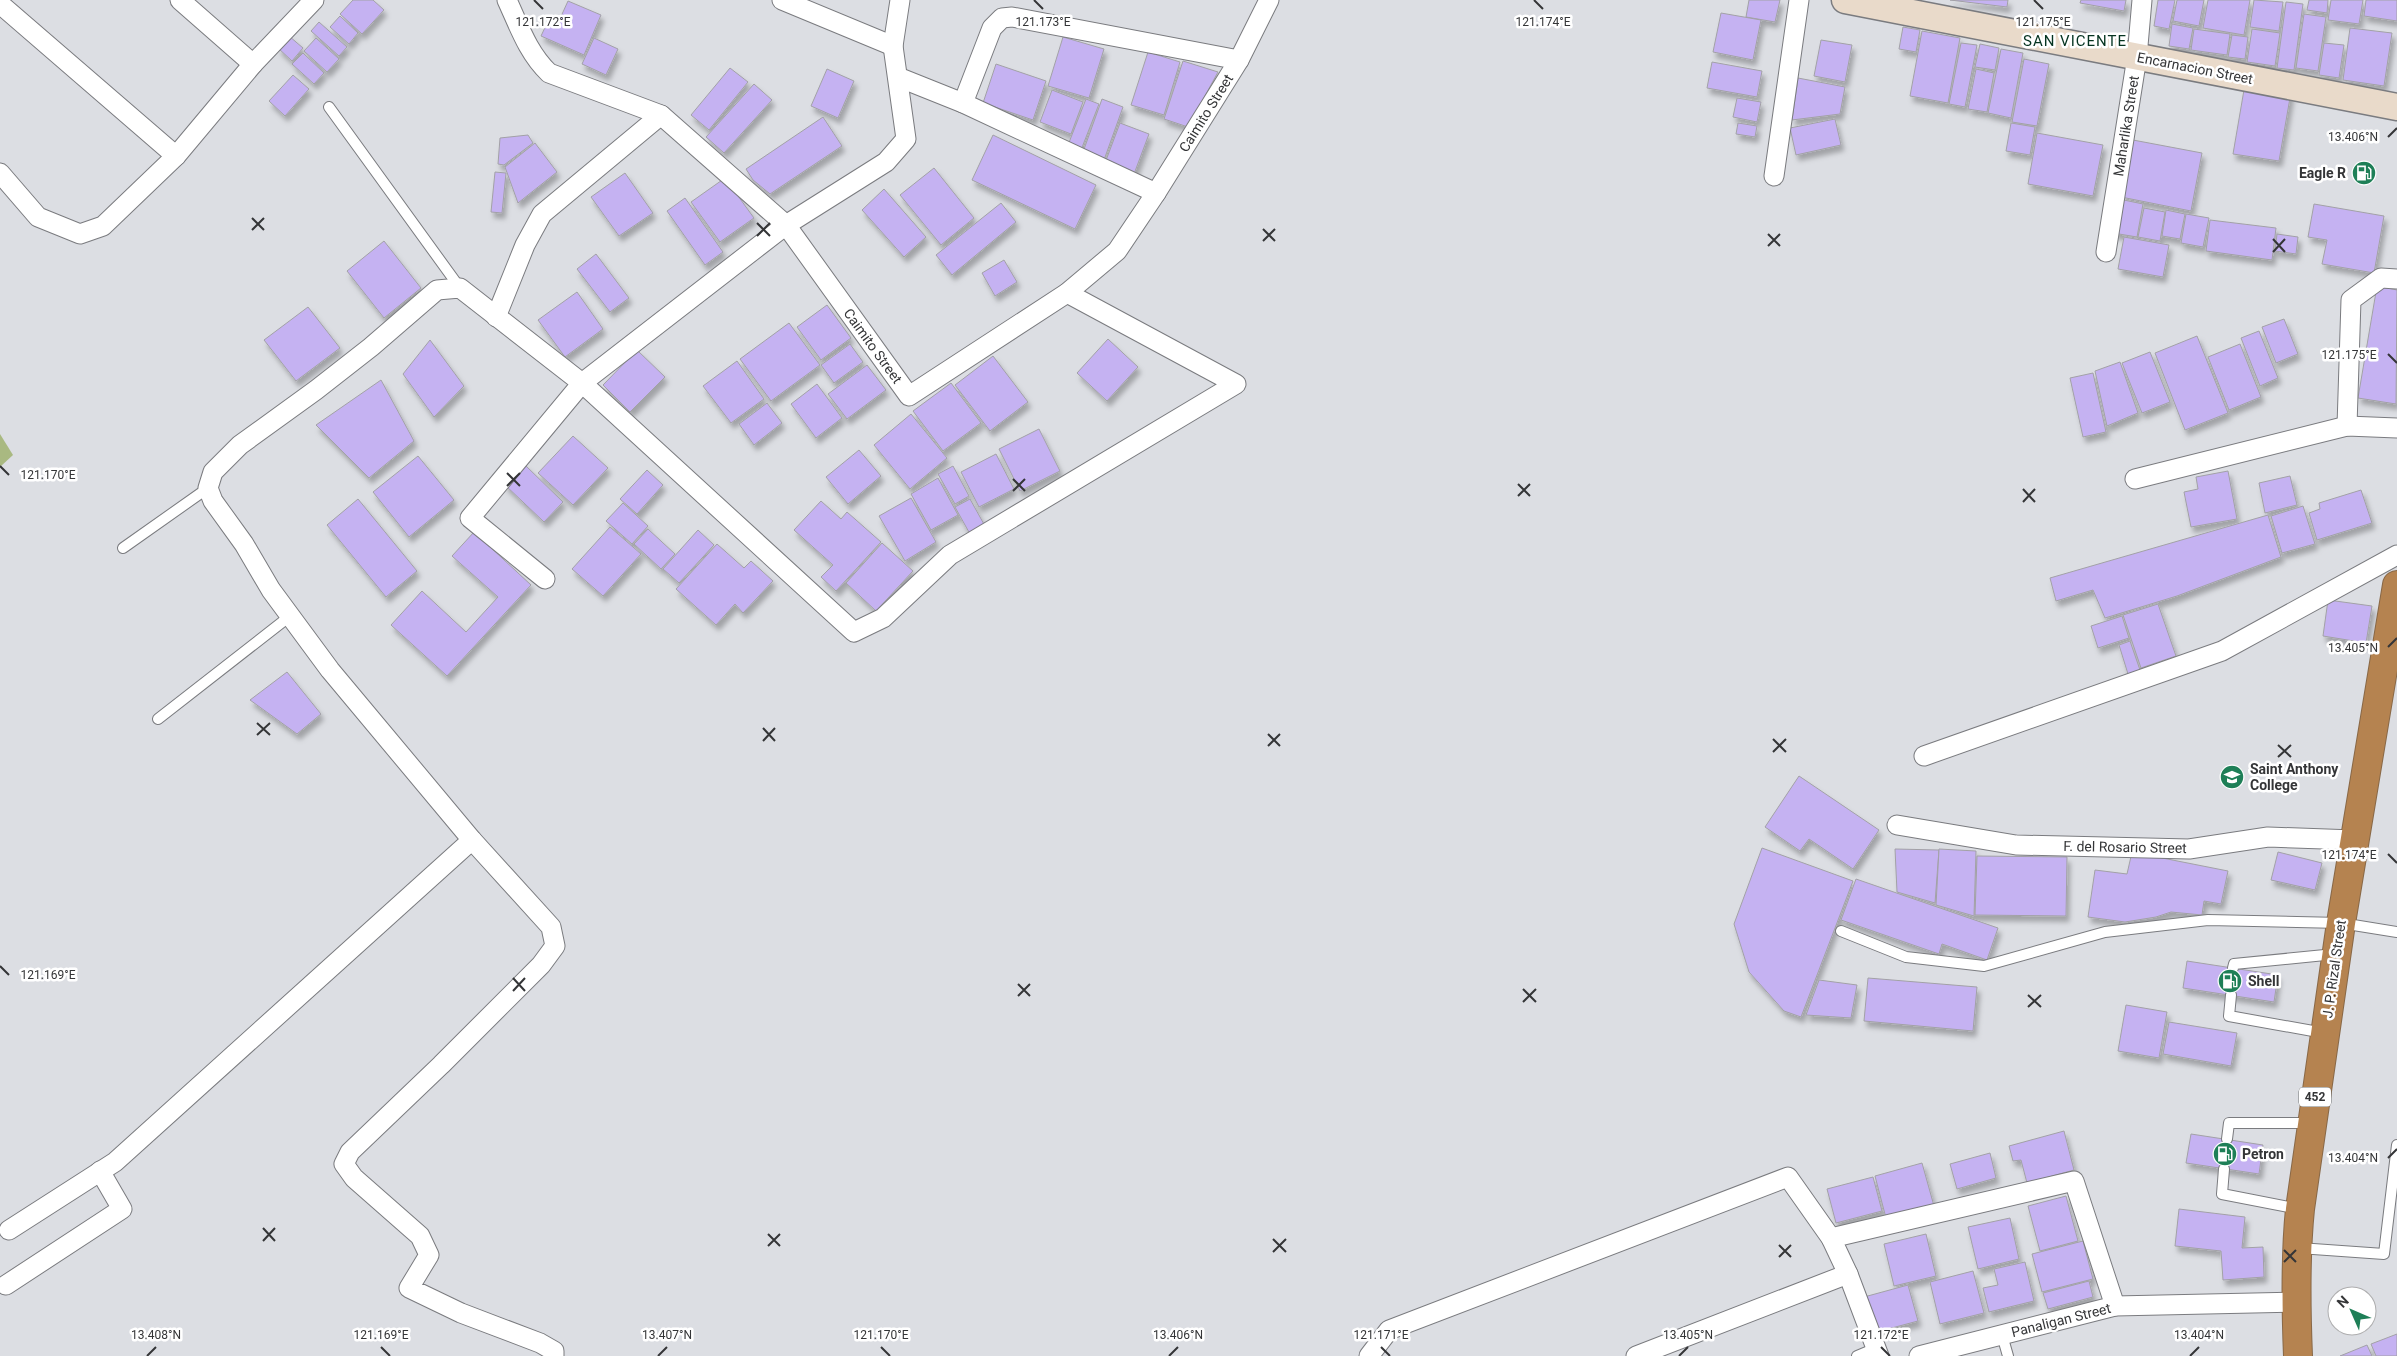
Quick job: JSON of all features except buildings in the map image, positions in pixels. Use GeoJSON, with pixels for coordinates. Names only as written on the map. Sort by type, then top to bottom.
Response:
{"type":"FeatureCollection","features":[{"type":"Feature","properties":{"kind":"highway","name":"J. P. Rizal Street"},"geometry":{"type":"LineString","coordinates":[[2298,1356],[2295,1302],[2296,1248],[2311,1123],[2354,840],[2388,691],[2397,585]]}},
{"type":"Feature","properties":{"kind":"street"},"geometry":{"type":"LineString","coordinates":[[180,0],[253,64]]}},
{"type":"Feature","properties":{"kind":"street"},"geometry":{"type":"LineString","coordinates":[[0,173],[38,217],[80,234],[103,226],[176,156],[253,64],[314,0]]}},
{"type":"Feature","properties":{"kind":"street","name":"Caimito Street"},"geometry":{"type":"LineString","coordinates":[[507,0],[536,62],[549,73],[661,115],[786,225],[909,396],[1067,293],[1116,251],[1156,193],[1239,60],[1269,0]]}},
{"type":"Feature","properties":{"kind":"street"},"geometry":{"type":"LineString","coordinates":[[782,0],[893,46]]}},
{"type":"Feature","properties":{"kind":"street"},"geometry":{"type":"LineString","coordinates":[[545,580],[470,518],[582,383],[786,225],[886,162],[906,140],[893,46],[900,0]]}},
{"type":"Feature","properties":{"kind":"street"},"geometry":{"type":"LineString","coordinates":[[1774,176],[1799,0]]}},
{"type":"Feature","properties":{"kind":"street","name":"Encarnacion Street"},"geometry":{"type":"LineString","coordinates":[[1846,0],[2397,106]]}},
{"type":"Feature","properties":{"kind":"street","name":"Maharlika Street"},"geometry":{"type":"LineString","coordinates":[[2106,252],[2137,57],[2142,0]]}},
{"type":"Feature","properties":{"kind":"street"},"geometry":{"type":"LineString","coordinates":[[0,4],[176,156]]}},
{"type":"Feature","properties":{"kind":"street"},"geometry":{"type":"LineString","coordinates":[[963,103],[992,28],[1002,18],[1012,17],[1239,60]]}},
{"type":"Feature","properties":{"kind":"street"},"geometry":{"type":"LineString","coordinates":[[898,77],[963,103],[1156,193]]}},
{"type":"Feature","properties":{"kind":"street"},"geometry":{"type":"LineString","coordinates":[[496,317],[525,245],[542,214],[661,115]]}},
{"type":"Feature","properties":{"kind":"street"},"geometry":{"type":"LineString","coordinates":[[2347,426],[2351,300],[2381,278],[2397,279]]}},
{"type":"Feature","properties":{"kind":"street"},"geometry":{"type":"LineString","coordinates":[[554,1356],[554,1351],[540,1343],[461,1313],[409,1288],[429,1255],[420,1236],[354,1178],[344,1164],[350,1152],[459,1048],[541,965],[555,946],[550,927],[472,840],[330,670],[290,616],[213,501],[208,488],[213,472],[240,445],[364,353],[437,290],[460,288],[582,383],[854,632],[883,618],[950,555],[1236,384],[1067,293]]}},
{"type":"Feature","properties":{"kind":"street"},"geometry":{"type":"LineString","coordinates":[[2136,479],[2347,426],[2397,428]]}},
{"type":"Feature","properties":{"kind":"street"},"geometry":{"type":"LineString","coordinates":[[1924,756],[2222,651],[2397,555]]}},
{"type":"Feature","properties":{"kind":"street","name":"F. del Rosario Street"},"geometry":{"type":"LineString","coordinates":[[1897,825],[2025,845],[2189,849],[2268,837],[2354,840]]}},
{"type":"Feature","properties":{"kind":"street"},"geometry":{"type":"LineString","coordinates":[[9,1230],[115,1162],[472,840]]}},
{"type":"Feature","properties":{"kind":"street"},"geometry":{"type":"LineString","coordinates":[[6,1285],[122,1209],[100,1171]]}},
{"type":"Feature","properties":{"kind":"street"},"geometry":{"type":"LineString","coordinates":[[1369,1356],[1390,1330],[1788,1177],[1831,1238],[1848,1274],[1877,1352]]}},
{"type":"Feature","properties":{"kind":"street"},"geometry":{"type":"LineString","coordinates":[[1831,1238],[2074,1181],[2115,1306]]}},
{"type":"Feature","properties":{"kind":"street"},"geometry":{"type":"LineString","coordinates":[[1636,1356],[1848,1274]]}},
{"type":"Feature","properties":{"kind":"street","name":"Panaligan Street"},"geometry":{"type":"LineString","coordinates":[[1919,1356],[2115,1306],[2295,1302]]}},
{"type":"Feature","properties":{"kind":"lane"},"geometry":{"type":"LineString","coordinates":[[329,107],[460,288]]}},
{"type":"Feature","properties":{"kind":"lane"},"geometry":{"type":"LineString","coordinates":[[123,548],[208,488]]}},
{"type":"Feature","properties":{"kind":"lane"},"geometry":{"type":"LineString","coordinates":[[158,719],[290,616]]}},
{"type":"Feature","properties":{"kind":"lane"},"geometry":{"type":"LineString","coordinates":[[1841,931],[1906,957],[1984,966],[2105,932],[2208,920],[2340,923],[2397,932]]}},
{"type":"Feature","properties":{"kind":"lane"},"geometry":{"type":"LineString","coordinates":[[2233,968],[2234,964],[2337,954]]}},
{"type":"Feature","properties":{"kind":"lane"},"geometry":{"type":"LineString","coordinates":[[2231,995],[2229,1016],[2325,1033]]}},
{"type":"Feature","properties":{"kind":"lane"},"geometry":{"type":"LineString","coordinates":[[2227,1139],[2229,1123],[2311,1123]]}},
{"type":"Feature","properties":{"kind":"lane"},"geometry":{"type":"LineString","coordinates":[[2296,1248],[2384,1254],[2397,1145]]}},
{"type":"Feature","properties":{"kind":"lane"},"geometry":{"type":"LineString","coordinates":[[2224,1169],[2222,1194],[2300,1209]]}},
{"type":"Feature","properties":{"kind":"lane"},"geometry":{"type":"LineString","coordinates":[[2002,1335],[2008,1356]]}},
{"type":"Feature","properties":{"kind":"lane"},"geometry":{"type":"LineString","coordinates":[[1857,1356],[1877,1352]]}},
{"type":"Feature","properties":{"kind":"green space"},"geometry":{"type":"Polygon","coordinates":[[[0,434],[13,455],[0,467],[0,434]]]}},
{"type":"Feature","properties":{"kind":"place","name":"Eagle R"},"geometry":{"type":"Point","coordinates":[2364,173]}},
{"type":"Feature","properties":{"kind":"place","name":"Saint Anthony College"},"geometry":{"type":"Point","coordinates":[2232,777]}},
{"type":"Feature","properties":{"kind":"place","name":"Shell"},"geometry":{"type":"Point","coordinates":[2230,981]}},
{"type":"Feature","properties":{"kind":"place","name":"Petron"},"geometry":{"type":"Point","coordinates":[2225,1154]}},
{"type":"Feature","properties":{"kind":"district","name":"SAN VICENTE"},"geometry":{"type":"Point","coordinates":[2075,41]}}]}
